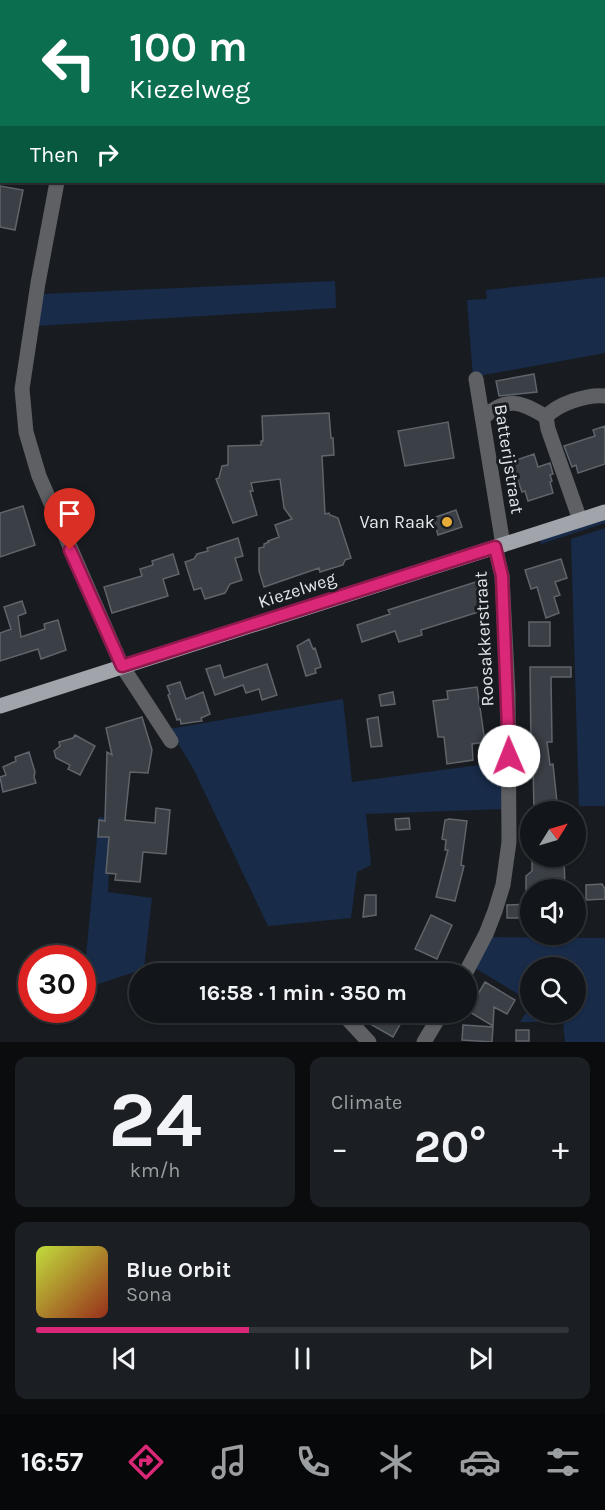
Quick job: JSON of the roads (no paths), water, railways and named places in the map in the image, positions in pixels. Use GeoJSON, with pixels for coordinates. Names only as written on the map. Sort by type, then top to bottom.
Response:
{"type":"FeatureCollection","features":[{"type":"Feature","properties":{"kind":"main road","name":"Kiezelweg"},"geometry":{"type":"LineString","coordinates":[[0,706],[605,512]]}},
{"type":"Feature","properties":{"kind":"street"},"geometry":{"type":"LineString","coordinates":[[57,183],[38,283],[22,389],[26,432],[39,476],[122,666],[171,741]]}},
{"type":"Feature","properties":{"kind":"street","name":"Batterijstraat"},"geometry":{"type":"LineString","coordinates":[[476,379],[499,546]]}},
{"type":"Feature","properties":{"kind":"street"},"geometry":{"type":"LineString","coordinates":[[546,417],[554,408],[596,395],[605,396]]}},
{"type":"Feature","properties":{"kind":"street"},"geometry":{"type":"LineString","coordinates":[[483,418],[495,406],[514,403],[533,408],[546,417],[580,520]]}},
{"type":"Feature","properties":{"kind":"street","name":"Roosakkerstraat"},"geometry":{"type":"LineString","coordinates":[[471,963],[495,911],[509,842],[508,728],[503,588],[499,546]]}},
{"type":"Feature","properties":{"kind":"street"},"geometry":{"type":"LineString","coordinates":[[351,1023],[369,1042]]}},
{"type":"Feature","properties":{"kind":"street"},"geometry":{"type":"LineString","coordinates":[[424,1042],[435,1023]]}},
{"type":"Feature","properties":{"kind":"place","name":"Van Raak"},"geometry":{"type":"Point","coordinates":[447,522]}}]}
